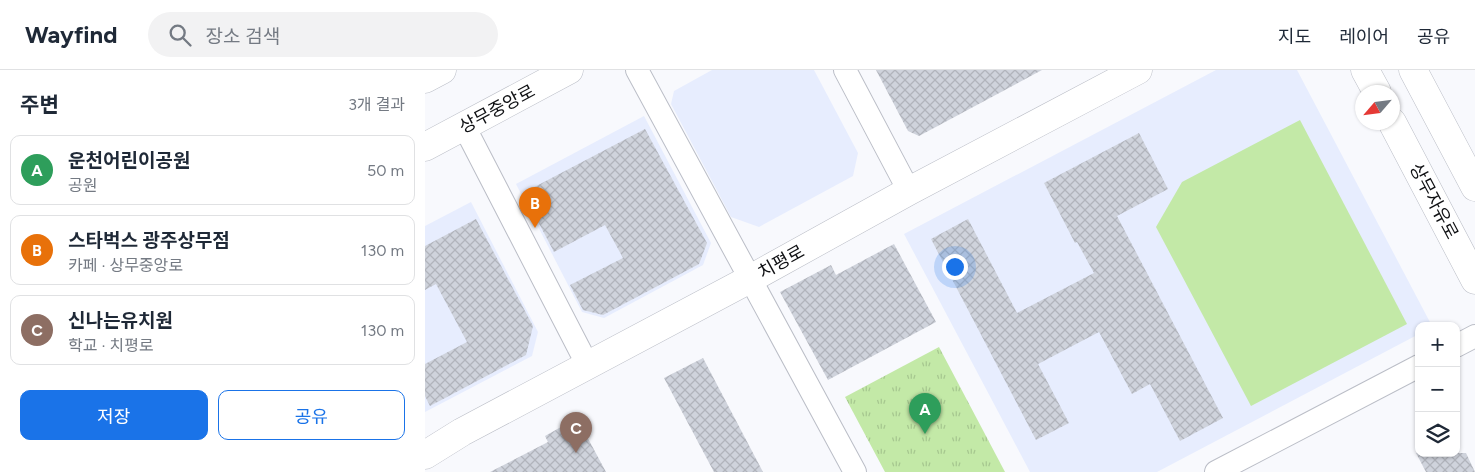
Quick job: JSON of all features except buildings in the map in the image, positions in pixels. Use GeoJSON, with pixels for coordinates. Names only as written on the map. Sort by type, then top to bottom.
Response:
{"type":"FeatureCollection","features":[{"type":"Feature","properties":{"kind":"street","name":"상무중앙로"},"geometry":{"type":"LineString","coordinates":[[425,147],[569,70]]}},
{"type":"Feature","properties":{"kind":"street"},"geometry":{"type":"LineString","coordinates":[[637,70],[855,472]]}},
{"type":"Feature","properties":{"kind":"street"},"geometry":{"type":"LineString","coordinates":[[845,70],[909,191]]}},
{"type":"Feature","properties":{"kind":"street","name":"치평로"},"geometry":{"type":"LineString","coordinates":[[425,455],[462,432],[587,364],[750,279],[909,191],[1138,70]]}},
{"type":"Feature","properties":{"kind":"street"},"geometry":{"type":"LineString","coordinates":[[1365,70],[1373,85]]}},
{"type":"Feature","properties":{"kind":"street"},"geometry":{"type":"LineString","coordinates":[[1413,70],[1475,187]]}},
{"type":"Feature","properties":{"kind":"street"},"geometry":{"type":"LineString","coordinates":[[464,126],[587,364]]}},
{"type":"Feature","properties":{"kind":"street","name":"상무자유로"},"geometry":{"type":"LineString","coordinates":[[1397,130],[1475,280]]}},
{"type":"Feature","properties":{"kind":"street"},"geometry":{"type":"LineString","coordinates":[[1460,344],[1475,336]]}},
{"type":"Feature","properties":{"kind":"street"},"geometry":{"type":"LineString","coordinates":[[1216,472],[1417,367]]}},
{"type":"Feature","properties":{"kind":"shaded area"},"geometry":{"type":"Polygon","coordinates":[[[712,70],[814,70],[858,153],[853,176],[759,227],[731,217],[671,104],[674,91],[712,70]]]}},
{"type":"Feature","properties":{"kind":"shaded area"},"geometry":{"type":"Polygon","coordinates":[[[1216,70],[1297,70],[1430,322],[1415,322],[1415,336],[1157,472],[1030,472],[904,234],[1216,70]]]}},
{"type":"Feature","properties":{"kind":"shaded area"},"geometry":{"type":"Polygon","coordinates":[[[644,116],[711,243],[703,265],[604,318],[582,312],[516,184],[644,116]]]}},
{"type":"Feature","properties":{"kind":"shaded area"},"geometry":{"type":"Polygon","coordinates":[[[471,202],[538,332],[532,356],[425,412],[425,226],[471,202]]]}},
{"type":"Feature","properties":{"kind":"green space"},"geometry":{"type":"Polygon","coordinates":[[[1300,120],[1407,324],[1251,406],[1156,227],[1182,182],[1300,120]]]}},
{"type":"Feature","properties":{"kind":"green space"},"geometry":{"type":"Polygon","coordinates":[[[939,347],[1005,472],[885,472],[845,397],[939,347]]]}},
{"type":"Feature","properties":{"kind":"place","name":"스타벅스 광주상무점"},"geometry":{"type":"Point","coordinates":[535,228]}},
{"type":"Feature","properties":{"kind":"place","name":"운천어린이공원"},"geometry":{"type":"Point","coordinates":[925,434]}},
{"type":"Feature","properties":{"kind":"place","name":"신나는유치원"},"geometry":{"type":"Point","coordinates":[576,453]}}]}
